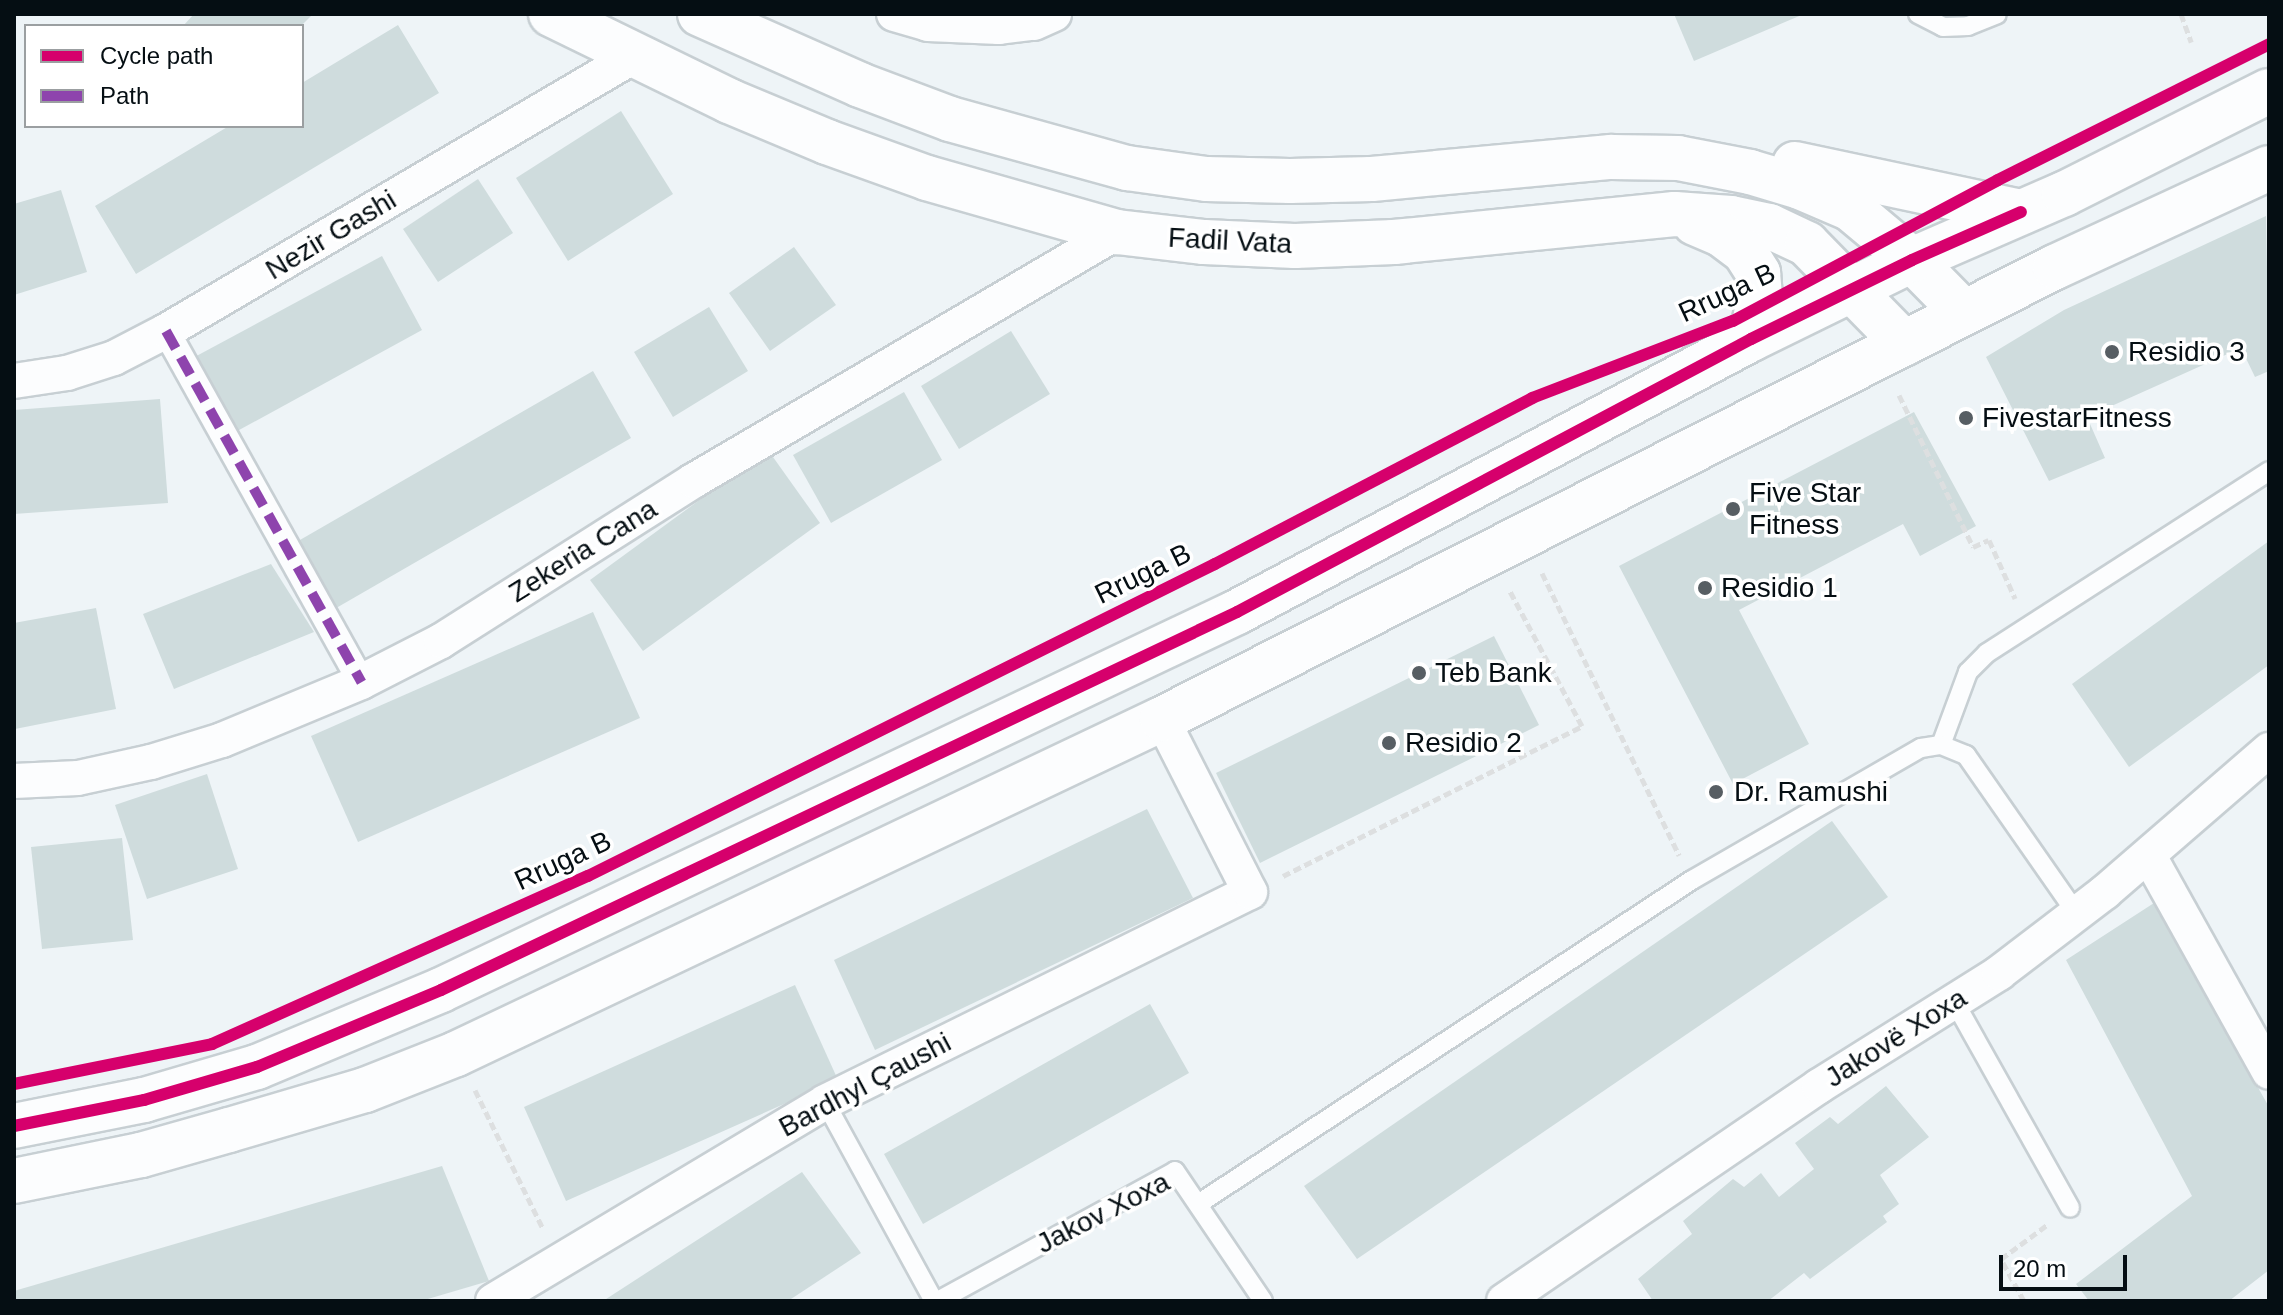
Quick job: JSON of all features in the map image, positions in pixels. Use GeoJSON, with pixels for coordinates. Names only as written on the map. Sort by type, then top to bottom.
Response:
{"type":"FeatureCollection","features":[{"type":"Feature","properties":{"kind":"main road","name":"Fadil Vata"},"geometry":{"type":"LineString","coordinates":[[551,14],[729,101],[841,147],[1018,206],[1117,232],[1204,242],[1323,245],[1394,242],[1675,214],[1731,218],[1769,226],[1807,244],[1853,290],[1892,349]]}},
{"type":"Feature","properties":{"kind":"main road"},"geometry":{"type":"LineString","coordinates":[[700,14],[860,85],[950,119],[1127,168],[1206,179],[1290,181],[1372,179],[1611,157],[1752,155],[2021,212]]}},
{"type":"Feature","properties":{"kind":"main road","name":"Rruga B"},"geometry":{"type":"LineString","coordinates":[[14,1126],[144,1100],[257,1067],[441,990],[1237,612],[1751,339],[2269,91]]}},
{"type":"Feature","properties":{"kind":"main road"},"geometry":{"type":"LineString","coordinates":[[1678,158],[1750,172],[1813,192],[1851,209],[1912,260],[1964,313]]}},
{"type":"Feature","properties":{"kind":"main road"},"geometry":{"type":"LineString","coordinates":[[14,1181],[141,1155],[215,1134],[365,1090],[456,1054],[1162,719],[2055,267],[2269,168]]}},
{"type":"Feature","properties":{"kind":"main road"},"geometry":{"type":"LineString","coordinates":[[1675,214],[1721,234],[1745,252],[1758,273],[1760,295],[1751,339]]}},
{"type":"Feature","properties":{"kind":"street"},"geometry":{"type":"LineString","coordinates":[[894,14],[928,24],[999,27],[1034,23],[1054,14]]}},
{"type":"Feature","properties":{"kind":"street","name":"Nezir Gashi"},"geometry":{"type":"LineString","coordinates":[[14,381],[67,373],[114,358],[166,331],[634,56]]}},
{"type":"Feature","properties":{"kind":"street","name":"Zekeria Cana"},"geometry":{"type":"LineString","coordinates":[[14,781],[78,778],[151,762],[262,725],[361,682],[441,641],[693,481],[1117,232]]}},
{"type":"Feature","properties":{"kind":"street"},"geometry":{"type":"LineString","coordinates":[[166,331],[361,682]]}},
{"type":"Feature","properties":{"kind":"street"},"geometry":{"type":"LineString","coordinates":[[1162,719],[1250,892]]}},
{"type":"Feature","properties":{"kind":"street","name":"Jakovë Xoxa"},"geometry":{"type":"LineString","coordinates":[[1504,1301],[1819,1086],[1954,1001],[2077,914],[2149,856],[2269,750]]}},
{"type":"Feature","properties":{"kind":"street"},"geometry":{"type":"LineString","coordinates":[[2149,856],[2269,1072]]}},
{"type":"Feature","properties":{"kind":"street","name":"Bardhyl Çaushi"},"geometry":{"type":"LineString","coordinates":[[493,1301],[825,1102],[1250,892]]}},
{"type":"Feature","properties":{"kind":"lane"},"geometry":{"type":"LineString","coordinates":[[1918,14],[1943,27],[1968,26],[1997,14]]}},
{"type":"Feature","properties":{"kind":"lane"},"geometry":{"type":"LineString","coordinates":[[1941,745],[1968,672],[1987,653],[2269,471]]}},
{"type":"Feature","properties":{"kind":"lane"},"geometry":{"type":"LineString","coordinates":[[1198,1204],[1692,880],[1921,748],[1941,745],[1966,755],[2077,914]]}},
{"type":"Feature","properties":{"kind":"lane"},"geometry":{"type":"LineString","coordinates":[[1954,1001],[2070,1208]]}},
{"type":"Feature","properties":{"kind":"lane","name":"Jakov Xoxa"},"geometry":{"type":"LineString","coordinates":[[825,1102],[936,1301],[1175,1171],[1263,1301]]}},
{"type":"Feature","properties":{"kind":"path"},"geometry":{"type":"LineString","coordinates":[[2181,14],[2191,42]]}},
{"type":"Feature","properties":{"kind":"path"},"geometry":{"type":"LineString","coordinates":[[1892,349],[1973,547],[1989,540],[2018,605]]}},
{"type":"Feature","properties":{"kind":"path"},"geometry":{"type":"LineString","coordinates":[[1507,545],[1692,880]]}},
{"type":"Feature","properties":{"kind":"path"},"geometry":{"type":"LineString","coordinates":[[1250,892],[1582,726],[1507,545]]}},
{"type":"Feature","properties":{"kind":"path"},"geometry":{"type":"LineString","coordinates":[[456,1054],[558,1260]]}},
{"type":"Feature","properties":{"kind":"path"},"geometry":{"type":"LineString","coordinates":[[2024,1301],[2001,1259],[2070,1208]]}},
{"type":"Feature","properties":{"kind":"building"},"geometry":{"type":"Polygon","coordinates":[[[194,14],[311,16],[303,24],[185,24],[194,14]]]}},
{"type":"Feature","properties":{"kind":"building"},"geometry":{"type":"Polygon","coordinates":[[[1674,14],[1804,14],[1694,61],[1674,14]]]}},
{"type":"Feature","properties":{"kind":"building"},"geometry":{"type":"Polygon","coordinates":[[[398,25],[439,93],[136,274],[95,206],[226,128],[304,128],[304,82],[398,25]]]}},
{"type":"Feature","properties":{"kind":"building"},"geometry":{"type":"Polygon","coordinates":[[[621,111],[673,194],[568,261],[516,178],[621,111]]]}},
{"type":"Feature","properties":{"kind":"building"},"geometry":{"type":"Polygon","coordinates":[[[478,179],[513,233],[438,282],[403,229],[478,179]]]}},
{"type":"Feature","properties":{"kind":"building"},"geometry":{"type":"Polygon","coordinates":[[[61,190],[87,272],[14,295],[14,204],[61,190]]]}},
{"type":"Feature","properties":{"kind":"building","name":"Residio 3"},"geometry":{"type":"Polygon","coordinates":[[[2266,216],[2269,371],[2255,377],[2241,348],[2087,417],[2105,458],[2049,481],[1986,357],[2064,310],[2266,216]]]}},
{"type":"Feature","properties":{"kind":"building"},"geometry":{"type":"Polygon","coordinates":[[[794,247],[836,305],[770,351],[729,293],[794,247]]]}},
{"type":"Feature","properties":{"kind":"building"},"geometry":{"type":"Polygon","coordinates":[[[382,256],[422,330],[230,435],[189,360],[382,256]]]}},
{"type":"Feature","properties":{"kind":"building"},"geometry":{"type":"Polygon","coordinates":[[[709,307],[748,371],[673,417],[634,352],[709,307]]]}},
{"type":"Feature","properties":{"kind":"building"},"geometry":{"type":"Polygon","coordinates":[[[1011,331],[1050,394],[959,449],[921,386],[1011,331]]]}},
{"type":"Feature","properties":{"kind":"building"},"geometry":{"type":"Polygon","coordinates":[[[593,371],[631,438],[331,611],[293,544],[593,371]]]}},
{"type":"Feature","properties":{"kind":"building"},"geometry":{"type":"Polygon","coordinates":[[[904,392],[942,460],[831,523],[793,455],[904,392]]]}},
{"type":"Feature","properties":{"kind":"building"},"geometry":{"type":"Polygon","coordinates":[[[160,399],[168,503],[14,514],[14,410],[160,399]]]}},
{"type":"Feature","properties":{"kind":"building","name":"Residio 1"},"geometry":{"type":"Polygon","coordinates":[[[1914,412],[1976,526],[1920,556],[1903,524],[1739,610],[1809,744],[1733,784],[1619,566],[1914,412]]]}},
{"type":"Feature","properties":{"kind":"building"},"geometry":{"type":"Polygon","coordinates":[[[768,450],[820,523],[643,651],[590,580],[768,450]]]}},
{"type":"Feature","properties":{"kind":"building"},"geometry":{"type":"Polygon","coordinates":[[[2269,541],[2269,665],[2129,767],[2072,684],[2269,541]]]}},
{"type":"Feature","properties":{"kind":"building"},"geometry":{"type":"Polygon","coordinates":[[[271,564],[314,632],[174,689],[143,614],[271,564]]]}},
{"type":"Feature","properties":{"kind":"building"},"geometry":{"type":"Polygon","coordinates":[[[96,608],[116,709],[15,729],[14,623],[96,608]]]}},
{"type":"Feature","properties":{"kind":"building"},"geometry":{"type":"Polygon","coordinates":[[[593,612],[640,718],[358,842],[311,736],[593,612]]]}},
{"type":"Feature","properties":{"kind":"building","name":"Residio 2"},"geometry":{"type":"Polygon","coordinates":[[[1494,636],[1539,725],[1260,863],[1216,773],[1494,636]]]}},
{"type":"Feature","properties":{"kind":"building"},"geometry":{"type":"Polygon","coordinates":[[[207,774],[238,869],[147,899],[115,805],[207,774]]]}},
{"type":"Feature","properties":{"kind":"building"},"geometry":{"type":"Polygon","coordinates":[[[1147,809],[1193,898],[875,1050],[834,960],[1147,809]]]}},
{"type":"Feature","properties":{"kind":"building"},"geometry":{"type":"Polygon","coordinates":[[[1832,821],[1888,897],[1357,1259],[1304,1186],[1832,821]]]}},
{"type":"Feature","properties":{"kind":"building"},"geometry":{"type":"Polygon","coordinates":[[[122,838],[133,940],[42,949],[31,847],[122,838]]]}},
{"type":"Feature","properties":{"kind":"building"},"geometry":{"type":"Polygon","coordinates":[[[2154,903],[2269,1107],[2269,1270],[2229,1301],[2089,1301],[2076,1284],[2192,1196],[2066,960],[2154,903]]]}},
{"type":"Feature","properties":{"kind":"building"},"geometry":{"type":"Polygon","coordinates":[[[795,985],[838,1080],[566,1201],[524,1107],[795,985]]]}},
{"type":"Feature","properties":{"kind":"building"},"geometry":{"type":"Polygon","coordinates":[[[1150,1004],[1189,1073],[923,1224],[884,1154],[1150,1004]]]}},
{"type":"Feature","properties":{"kind":"building"},"geometry":{"type":"Polygon","coordinates":[[[1886,1086],[1929,1137],[1880,1175],[1899,1204],[1883,1216],[1887,1222],[1810,1279],[1804,1273],[1768,1301],[1653,1301],[1638,1279],[1692,1234],[1683,1221],[1733,1179],[1744,1187],[1761,1173],[1779,1197],[1814,1169],[1795,1143],[1830,1117],[1838,1124],[1886,1086]]]}},
{"type":"Feature","properties":{"kind":"building"},"geometry":{"type":"Polygon","coordinates":[[[442,1166],[489,1281],[421,1301],[14,1301],[14,1291],[442,1166]]]}},
{"type":"Feature","properties":{"kind":"building"},"geometry":{"type":"Polygon","coordinates":[[[802,1172],[861,1253],[788,1301],[603,1301],[802,1172]]]}},
{"type":"Feature","properties":{"kind":"marked path"},"geometry":{"type":"LineString","coordinates":[[166,331],[361,682]]}},
{"type":"Feature","properties":{"kind":"cycle path"},"geometry":{"type":"LineString","coordinates":[[14,1084],[212,1044],[588,876],[1215,564],[1532,398],[1733,321],[1998,180],[2269,44]]}},
{"type":"Feature","properties":{"kind":"cycle path"},"geometry":{"type":"LineString","coordinates":[[14,1126],[144,1100],[257,1067],[441,990],[1237,612],[1751,339],[1912,260],[2021,212]]}},
{"type":"Feature","properties":{"kind":"place","name":"Residio 3"},"geometry":{"type":"Point","coordinates":[2112,352]}},
{"type":"Feature","properties":{"kind":"place","name":"FivestarFitness"},"geometry":{"type":"Point","coordinates":[1966,418]}},
{"type":"Feature","properties":{"kind":"place","name":"Five Star Fitness"},"geometry":{"type":"Point","coordinates":[1733,509]}},
{"type":"Feature","properties":{"kind":"place","name":"Residio 1"},"geometry":{"type":"Point","coordinates":[1705,588]}},
{"type":"Feature","properties":{"kind":"place","name":"Teb Bank"},"geometry":{"type":"Point","coordinates":[1419,673]}},
{"type":"Feature","properties":{"kind":"place","name":"Residio 2"},"geometry":{"type":"Point","coordinates":[1389,743]}},
{"type":"Feature","properties":{"kind":"place","name":"Dr. Ramushi"},"geometry":{"type":"Point","coordinates":[1716,792]}}]}
